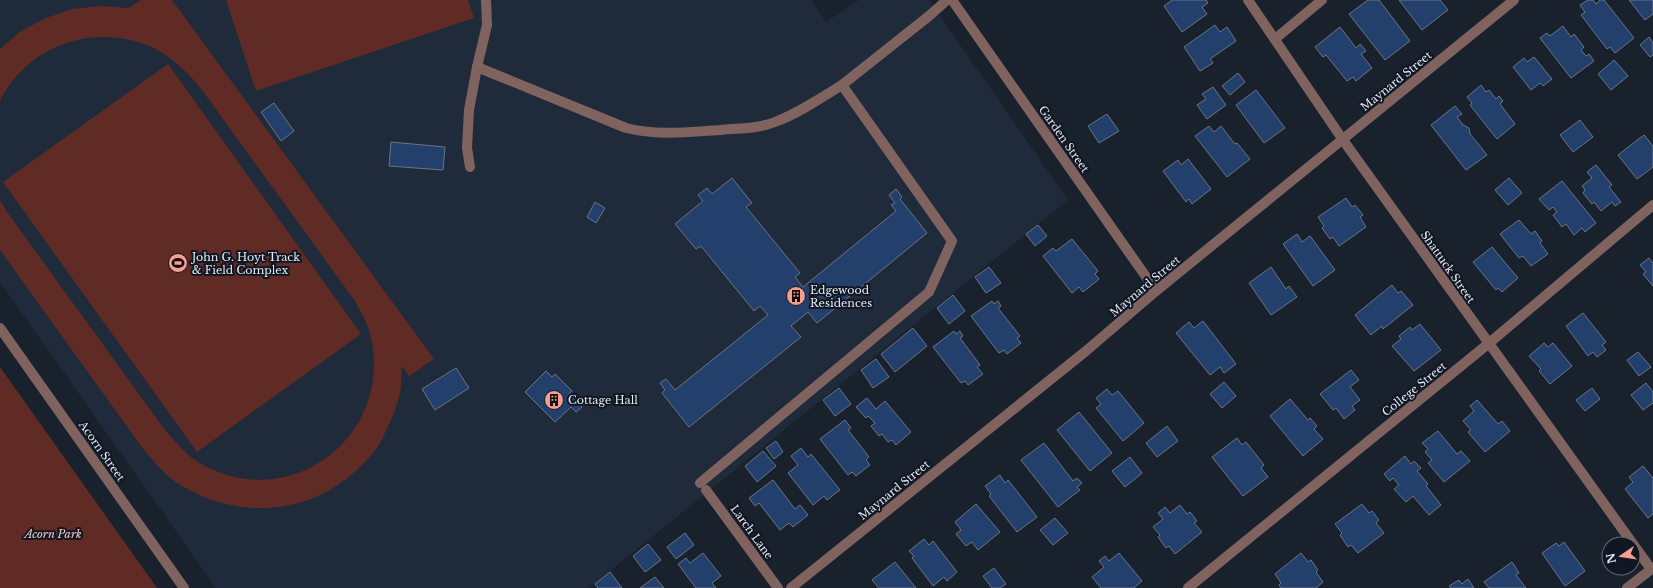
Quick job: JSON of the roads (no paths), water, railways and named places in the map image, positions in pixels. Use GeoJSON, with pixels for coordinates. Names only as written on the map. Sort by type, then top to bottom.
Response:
{"type":"FeatureCollection","features":[{"type":"Feature","properties":{"kind":"street"},"geometry":{"type":"LineString","coordinates":[[470,167],[467,148],[470,110],[477,67],[487,25],[486,0]]}},
{"type":"Feature","properties":{"kind":"street"},"geometry":{"type":"LineString","coordinates":[[477,67],[626,128],[661,134],[758,127],[775,122],[842,85],[947,0]]}},
{"type":"Feature","properties":{"kind":"street","name":"Garden Street"},"geometry":{"type":"LineString","coordinates":[[952,0],[1156,291]]}},
{"type":"Feature","properties":{"kind":"street","name":"Shattuck Street"},"geometry":{"type":"LineString","coordinates":[[1248,0],[1343,140],[1627,536]]}},
{"type":"Feature","properties":{"kind":"street"},"geometry":{"type":"LineString","coordinates":[[1275,39],[1322,0]]}},
{"type":"Feature","properties":{"kind":"street","name":"Maynard Street"},"geometry":{"type":"LineString","coordinates":[[790,588],[1086,351],[1156,291],[1514,0]]}},
{"type":"Feature","properties":{"kind":"street","name":"Larch Lane"},"geometry":{"type":"LineString","coordinates":[[778,588],[703,486],[929,292],[952,241],[842,85]]}},
{"type":"Feature","properties":{"kind":"street","name":"College Street"},"geometry":{"type":"LineString","coordinates":[[1188,588],[1488,344],[1653,205]]}},
{"type":"Feature","properties":{"kind":"street","name":"Acorn Street"},"geometry":{"type":"LineString","coordinates":[[0,328],[184,588]]}},
{"type":"Feature","properties":{"kind":"street","name":"Shattuck Street"},"geometry":{"type":"LineString","coordinates":[[1641,554],[1652,568]]}},
{"type":"Feature","properties":{"kind":"street"},"geometry":{"type":"LineString","coordinates":[[1627,588],[1652,568]]}},
{"type":"Feature","properties":{"kind":"place","name":"John G. Hoyt Track & Field Complex"},"geometry":{"type":"Point","coordinates":[178,263]}},
{"type":"Feature","properties":{"kind":"place","name":"Edgewood Residences"},"geometry":{"type":"Point","coordinates":[796,296]}},
{"type":"Feature","properties":{"kind":"place","name":"Cottage Hall"},"geometry":{"type":"Point","coordinates":[554,400]}},
{"type":"Feature","properties":{"kind":"park label","name":"Acorn Park"},"geometry":{"type":"Point","coordinates":[53,534]}}]}
